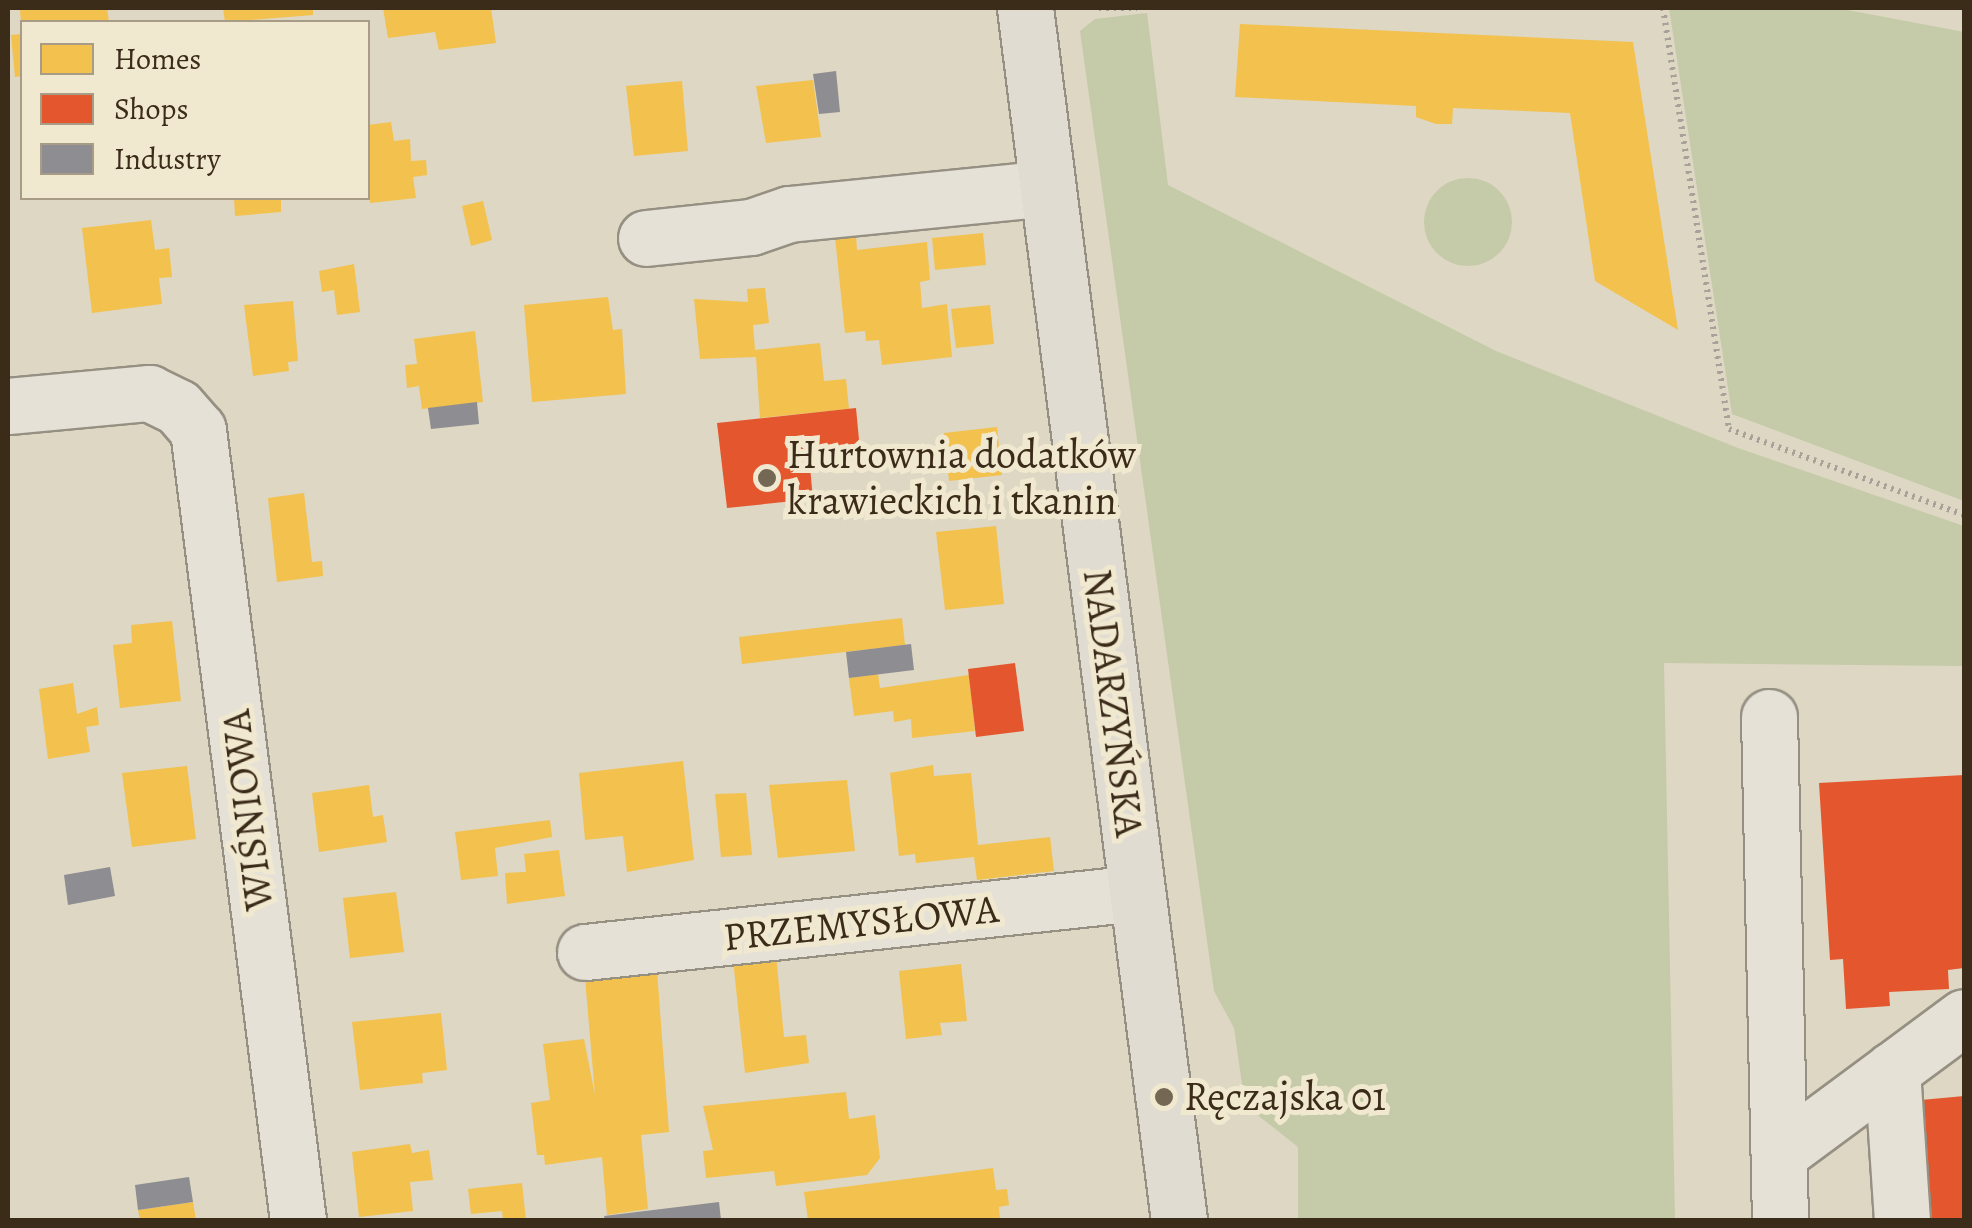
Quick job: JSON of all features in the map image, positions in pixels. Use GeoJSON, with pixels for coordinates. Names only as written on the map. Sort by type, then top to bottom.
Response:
{"type":"FeatureCollection","features":[{"type":"Feature","properties":{"kind":"main road","name":"NADARZYŃSKA"},"geometry":{"type":"LineString","coordinates":[[1025,8],[1178,1220]]}},
{"type":"Feature","properties":{"kind":"street"},"geometry":{"type":"LineString","coordinates":[[646,238],[750,227],[789,214],[1048,188]]}},
{"type":"Feature","properties":{"kind":"street","name":"WIŚNIOWA"},"geometry":{"type":"LineString","coordinates":[[8,406],[117,392],[149,393],[178,407],[198,430],[298,1220]]}},
{"type":"Feature","properties":{"kind":"street"},"geometry":{"type":"LineString","coordinates":[[1770,717],[1780,1220]]}},
{"type":"Feature","properties":{"kind":"street","name":"PRZEMYSŁOWA"},"geometry":{"type":"LineString","coordinates":[[585,952],[1138,893]]}},
{"type":"Feature","properties":{"kind":"street"},"geometry":{"type":"LineString","coordinates":[[1779,1154],[1964,1017]]}},
{"type":"Feature","properties":{"kind":"street"},"geometry":{"type":"LineString","coordinates":[[1892,1070],[1902,1220]]}},
{"type":"Feature","properties":{"kind":"path"},"geometry":{"type":"LineString","coordinates":[[1099,8],[1099,12],[1137,8]]}},
{"type":"Feature","properties":{"kind":"path"},"geometry":{"type":"LineString","coordinates":[[1663,8],[1730,429],[1964,515]]}},
{"type":"Feature","properties":{"kind":"green space"},"geometry":{"type":"Polygon","coordinates":[[[1669,8],[1837,8],[1964,32],[1964,501],[1732,414],[1669,8]]]}},
{"type":"Feature","properties":{"kind":"green space"},"geometry":{"type":"Polygon","coordinates":[[[1147,13],[1168,185],[1496,351],[1738,448],[1964,526],[1964,666],[1664,663],[1675,1220],[1298,1220],[1298,1147],[1245,1105],[1234,1028],[1214,991],[1080,31],[1095,19],[1147,13]]]}},
{"type":"Feature","properties":{"kind":"green space"},"geometry":{"type":"Polygon","coordinates":[[[1459,178],[1477,178],[1493,185],[1505,197],[1512,222],[1505,247],[1493,259],[1477,266],[1459,266],[1443,259],[1431,247],[1424,231],[1424,213],[1431,197],[1443,185],[1459,178]]]}},
{"type":"Feature","properties":{"kind":"building: Homes"},"geometry":{"type":"Polygon","coordinates":[[[107,8],[109,20],[21,20],[20,10],[107,8]]]}},
{"type":"Feature","properties":{"kind":"building: Homes"},"geometry":{"type":"Polygon","coordinates":[[[223,8],[313,8],[313,15],[225,20],[223,8]]]}},
{"type":"Feature","properties":{"kind":"building: Homes"},"geometry":{"type":"Polygon","coordinates":[[[383,8],[491,8],[496,43],[439,50],[435,32],[388,38],[383,8]]]}},
{"type":"Feature","properties":{"kind":"building: Homes"},"geometry":{"type":"Polygon","coordinates":[[[1240,24],[1633,42],[1678,330],[1595,281],[1570,113],[1453,108],[1452,124],[1436,124],[1416,117],[1416,106],[1235,97],[1240,24]]]}},
{"type":"Feature","properties":{"kind":"building: Homes"},"geometry":{"type":"Polygon","coordinates":[[[20,34],[20,76],[15,77],[11,35],[20,34]]]}},
{"type":"Feature","properties":{"kind":"building: Homes"},"geometry":{"type":"Polygon","coordinates":[[[813,80],[821,137],[766,143],[756,86],[813,80]]]}},
{"type":"Feature","properties":{"kind":"building: Homes"},"geometry":{"type":"Polygon","coordinates":[[[682,81],[688,151],[634,156],[626,86],[682,81]]]}},
{"type":"Feature","properties":{"kind":"building: Homes"},"geometry":{"type":"Polygon","coordinates":[[[391,122],[394,141],[410,139],[411,161],[426,160],[427,175],[413,177],[416,198],[370,203],[370,125],[391,122]]]}},
{"type":"Feature","properties":{"kind":"building: Homes"},"geometry":{"type":"Polygon","coordinates":[[[234,200],[281,200],[281,212],[235,216],[234,200]]]}},
{"type":"Feature","properties":{"kind":"building: Homes"},"geometry":{"type":"Polygon","coordinates":[[[483,201],[492,240],[471,246],[462,206],[483,201]]]}},
{"type":"Feature","properties":{"kind":"building: Homes"},"geometry":{"type":"Polygon","coordinates":[[[151,220],[155,250],[169,248],[172,277],[159,278],[162,304],[92,313],[82,228],[151,220]]]}},
{"type":"Feature","properties":{"kind":"building: Homes"},"geometry":{"type":"Polygon","coordinates":[[[983,233],[986,265],[935,270],[932,238],[983,233]]]}},
{"type":"Feature","properties":{"kind":"building: Homes"},"geometry":{"type":"Polygon","coordinates":[[[856,235],[857,250],[927,242],[930,280],[920,282],[922,308],[947,304],[952,357],[882,365],[879,340],[866,341],[865,331],[845,333],[835,237],[856,235]]]}},
{"type":"Feature","properties":{"kind":"building: Homes"},"geometry":{"type":"Polygon","coordinates":[[[354,264],[360,312],[337,315],[334,290],[322,292],[319,271],[354,264]]]}},
{"type":"Feature","properties":{"kind":"building: Homes"},"geometry":{"type":"Polygon","coordinates":[[[765,288],[769,323],[753,325],[755,350],[820,343],[824,381],[846,379],[849,409],[760,418],[756,357],[700,359],[694,299],[748,302],[747,289],[765,288]]]}},
{"type":"Feature","properties":{"kind":"building: Homes"},"geometry":{"type":"Polygon","coordinates":[[[608,297],[613,330],[622,329],[626,394],[532,402],[524,305],[608,297]]]}},
{"type":"Feature","properties":{"kind":"building: Homes"},"geometry":{"type":"Polygon","coordinates":[[[293,301],[298,361],[288,362],[289,371],[253,376],[244,305],[293,301]]]}},
{"type":"Feature","properties":{"kind":"building: Homes"},"geometry":{"type":"Polygon","coordinates":[[[990,305],[994,344],[956,348],[951,309],[990,305]]]}},
{"type":"Feature","properties":{"kind":"building: Homes"},"geometry":{"type":"Polygon","coordinates":[[[475,331],[483,402],[422,409],[419,386],[407,388],[405,365],[417,364],[414,339],[475,331]]]}},
{"type":"Feature","properties":{"kind":"building: Homes"},"geometry":{"type":"Polygon","coordinates":[[[997,427],[1002,475],[949,481],[944,433],[997,427]]]}},
{"type":"Feature","properties":{"kind":"building: Homes"},"geometry":{"type":"Polygon","coordinates":[[[304,493],[312,562],[322,561],[323,576],[277,582],[268,498],[304,493]]]}},
{"type":"Feature","properties":{"kind":"building: Homes"},"geometry":{"type":"Polygon","coordinates":[[[996,526],[1004,604],[945,610],[936,532],[996,526]]]}},
{"type":"Feature","properties":{"kind":"building: Homes"},"geometry":{"type":"Polygon","coordinates":[[[902,618],[905,645],[742,664],[739,637],[902,618]]]}},
{"type":"Feature","properties":{"kind":"building: Homes"},"geometry":{"type":"Polygon","coordinates":[[[172,621],[181,701],[120,708],[113,645],[132,643],[131,625],[172,621]]]}},
{"type":"Feature","properties":{"kind":"building: Homes"},"geometry":{"type":"Polygon","coordinates":[[[878,674],[880,688],[969,675],[975,731],[912,738],[911,719],[894,722],[893,711],[854,716],[849,678],[878,674]]]}},
{"type":"Feature","properties":{"kind":"building: Homes"},"geometry":{"type":"Polygon","coordinates":[[[73,683],[77,714],[97,707],[99,725],[86,727],[90,752],[48,759],[39,689],[73,683]]]}},
{"type":"Feature","properties":{"kind":"building: Homes"},"geometry":{"type":"Polygon","coordinates":[[[683,761],[694,860],[627,872],[623,836],[585,840],[579,773],[683,761]]]}},
{"type":"Feature","properties":{"kind":"building: Homes"},"geometry":{"type":"Polygon","coordinates":[[[933,765],[934,776],[971,773],[978,845],[1050,837],[1054,871],[977,880],[974,857],[916,863],[915,854],[899,856],[890,773],[933,765]]]}},
{"type":"Feature","properties":{"kind":"building: Homes"},"geometry":{"type":"Polygon","coordinates":[[[187,766],[196,839],[132,847],[122,773],[187,766]]]}},
{"type":"Feature","properties":{"kind":"building: Homes"},"geometry":{"type":"Polygon","coordinates":[[[847,780],[855,851],[778,858],[769,785],[847,780]]]}},
{"type":"Feature","properties":{"kind":"building: Homes"},"geometry":{"type":"Polygon","coordinates":[[[369,785],[373,817],[383,815],[387,842],[319,852],[312,793],[369,785]]]}},
{"type":"Feature","properties":{"kind":"building: Homes"},"geometry":{"type":"Polygon","coordinates":[[[746,793],[752,855],[721,857],[715,794],[746,793]]]}},
{"type":"Feature","properties":{"kind":"building: Homes"},"geometry":{"type":"Polygon","coordinates":[[[550,820],[552,837],[495,848],[498,876],[461,880],[455,832],[550,820]]]}},
{"type":"Feature","properties":{"kind":"building: Homes"},"geometry":{"type":"Polygon","coordinates":[[[559,850],[565,896],[507,904],[505,873],[526,872],[524,854],[559,850]]]}},
{"type":"Feature","properties":{"kind":"building: Homes"},"geometry":{"type":"Polygon","coordinates":[[[396,892],[404,952],[350,958],[343,898],[396,892]]]}},
{"type":"Feature","properties":{"kind":"building: Homes"},"geometry":{"type":"Polygon","coordinates":[[[776,955],[784,1037],[806,1035],[809,1063],[745,1073],[733,960],[776,955]]]}},
{"type":"Feature","properties":{"kind":"building: Homes"},"geometry":{"type":"Polygon","coordinates":[[[961,964],[967,1021],[940,1023],[942,1035],[906,1039],[899,971],[961,964]]]}},
{"type":"Feature","properties":{"kind":"building: Homes"},"geometry":{"type":"Polygon","coordinates":[[[657,970],[669,1132],[641,1135],[648,1209],[607,1215],[602,1157],[545,1165],[544,1155],[537,1155],[531,1103],[550,1100],[543,1044],[584,1039],[595,1095],[585,978],[657,970]]]}},
{"type":"Feature","properties":{"kind":"building: Homes"},"geometry":{"type":"Polygon","coordinates":[[[441,1013],[447,1070],[422,1073],[423,1083],[360,1090],[352,1022],[441,1013]]]}},
{"type":"Feature","properties":{"kind":"building: Homes"},"geometry":{"type":"Polygon","coordinates":[[[846,1092],[849,1119],[875,1115],[880,1158],[867,1175],[776,1186],[774,1171],[706,1178],[703,1151],[713,1150],[703,1106],[846,1092]]]}},
{"type":"Feature","properties":{"kind":"building: Homes"},"geometry":{"type":"Polygon","coordinates":[[[410,1144],[412,1153],[429,1150],[433,1180],[410,1182],[413,1211],[359,1217],[352,1152],[410,1144]]]}},
{"type":"Feature","properties":{"kind":"building: Homes"},"geometry":{"type":"Polygon","coordinates":[[[993,1168],[996,1190],[1007,1189],[1009,1205],[999,1207],[1000,1220],[808,1220],[804,1192],[993,1168]]]}},
{"type":"Feature","properties":{"kind":"building: Homes"},"geometry":{"type":"Polygon","coordinates":[[[522,1183],[526,1220],[503,1220],[502,1211],[471,1214],[468,1189],[522,1183]]]}},
{"type":"Feature","properties":{"kind":"building: Homes"},"geometry":{"type":"Polygon","coordinates":[[[193,1202],[196,1220],[140,1220],[138,1210],[193,1202]]]}},
{"type":"Feature","properties":{"kind":"building: Shops","name":"Hurtownia dodatków krawieckich i tkanin"},"geometry":{"type":"Polygon","coordinates":[[[856,408],[860,450],[809,456],[813,499],[727,508],[717,423],[856,408]]]}},
{"type":"Feature","properties":{"kind":"building: Shops"},"geometry":{"type":"Polygon","coordinates":[[[1015,663],[1024,731],[976,737],[968,669],[1015,663]]]}},
{"type":"Feature","properties":{"kind":"building: Shops"},"geometry":{"type":"Polygon","coordinates":[[[1964,775],[1964,968],[1948,970],[1949,989],[1889,992],[1890,1006],[1846,1009],[1843,959],[1830,960],[1819,783],[1964,775]]]}},
{"type":"Feature","properties":{"kind":"building: Shops"},"geometry":{"type":"Polygon","coordinates":[[[1964,1096],[1964,1220],[1930,1220],[1921,1100],[1964,1096]]]}},
{"type":"Feature","properties":{"kind":"building: Industry"},"geometry":{"type":"Polygon","coordinates":[[[836,71],[840,112],[819,114],[813,74],[836,71]]]}},
{"type":"Feature","properties":{"kind":"building: Industry"},"geometry":{"type":"Polygon","coordinates":[[[477,402],[479,424],[431,429],[428,408],[477,402]]]}},
{"type":"Feature","properties":{"kind":"building: Industry"},"geometry":{"type":"Polygon","coordinates":[[[911,644],[914,670],[849,678],[846,652],[911,644]]]}},
{"type":"Feature","properties":{"kind":"building: Industry"},"geometry":{"type":"Polygon","coordinates":[[[110,867],[115,896],[68,905],[64,875],[110,867]]]}},
{"type":"Feature","properties":{"kind":"building: Industry"},"geometry":{"type":"Polygon","coordinates":[[[189,1177],[193,1202],[138,1210],[135,1185],[189,1177]]]}},
{"type":"Feature","properties":{"kind":"building: Industry"},"geometry":{"type":"Polygon","coordinates":[[[719,1202],[721,1220],[605,1220],[604,1216],[719,1202]]]}},
{"type":"Feature","properties":{"kind":"place","name":"Hurtownia dodatków krawieckich i tkanin"},"geometry":{"type":"Point","coordinates":[767,478]}},
{"type":"Feature","properties":{"kind":"place","name":"Ręczajska 01"},"geometry":{"type":"Point","coordinates":[1164,1097]}}]}
